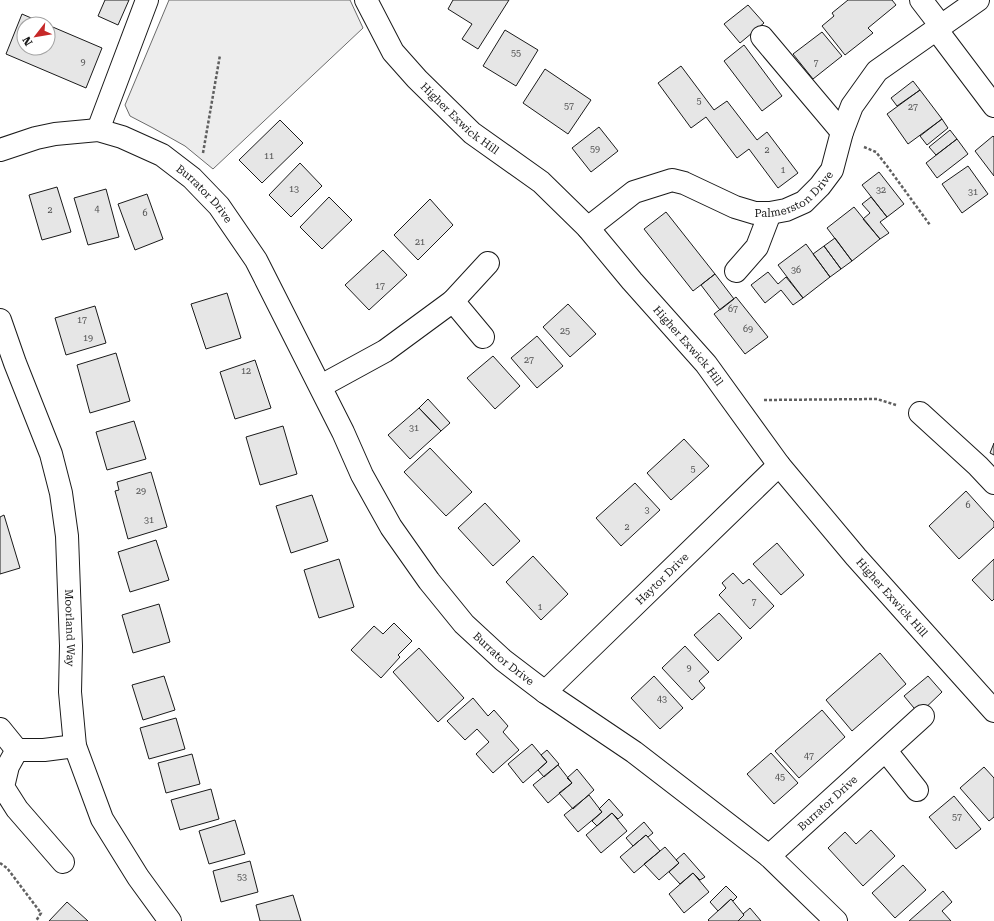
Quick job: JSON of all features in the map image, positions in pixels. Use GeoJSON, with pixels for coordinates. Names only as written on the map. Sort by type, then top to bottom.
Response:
{"type":"FeatureCollection","features":[{"type":"Feature","properties":{"kind":"street"},"geometry":{"type":"LineString","coordinates":[[98,130],[146,0]]}},
{"type":"Feature","properties":{"kind":"street","name":"Higher Exwick Hill"},"geometry":{"type":"LineString","coordinates":[[366,0],[393,52],[417,80],[472,133],[541,182],[588,228],[632,281],[706,364],[779,465],[856,557],[994,710]]}},
{"type":"Feature","properties":{"kind":"street"},"geometry":{"type":"LineString","coordinates":[[921,0],[938,27],[994,106]]}},
{"type":"Feature","properties":{"kind":"street","name":"Palmerston Drive"},"geometry":{"type":"LineString","coordinates":[[588,228],[634,192],[672,180],[735,207],[755,213],[770,213],[786,210],[804,202],[820,186],[832,170],[841,137],[852,106],[877,71],[978,0]]}},
{"type":"Feature","properties":{"kind":"street"},"geometry":{"type":"LineString","coordinates":[[762,37],[841,137]]}},
{"type":"Feature","properties":{"kind":"street","name":"Burrator Drive"},"geometry":{"type":"LineString","coordinates":[[0,150],[36,138],[55,134],[98,130],[122,137],[162,155],[192,178],[219,206],[256,260],[321,386],[362,475],[391,527],[429,581],[464,624],[503,660],[545,692],[634,752],[769,856],[836,921]]}},
{"type":"Feature","properties":{"kind":"street"},"geometry":{"type":"LineString","coordinates":[[736,271],[757,247],[770,213]]}},
{"type":"Feature","properties":{"kind":"street"},"geometry":{"type":"LineString","coordinates":[[321,386],[385,351],[453,301],[488,263]]}},
{"type":"Feature","properties":{"kind":"street"},"geometry":{"type":"LineString","coordinates":[[453,301],[483,337]]}},
{"type":"Feature","properties":{"kind":"street","name":"Moorland Way"},"geometry":{"type":"LineString","coordinates":[[0,320],[15,363],[51,454],[61,493],[68,536],[71,646],[70,692],[75,746],[102,819],[138,877],[170,921]]}},
{"type":"Feature","properties":{"kind":"street"},"geometry":{"type":"LineString","coordinates":[[920,413],[978,466],[994,483]]}},
{"type":"Feature","properties":{"kind":"street","name":"Haytor Drive"},"geometry":{"type":"LineString","coordinates":[[545,692],[779,465]]}},
{"type":"Feature","properties":{"kind":"street","name":"Burrator Drive"},"geometry":{"type":"LineString","coordinates":[[769,856],[923,716]]}},
{"type":"Feature","properties":{"kind":"street"},"geometry":{"type":"LineString","coordinates":[[0,729],[17,750]]}},
{"type":"Feature","properties":{"kind":"street"},"geometry":{"type":"LineString","coordinates":[[17,750],[44,750],[75,746]]}},
{"type":"Feature","properties":{"kind":"street"},"geometry":{"type":"LineString","coordinates":[[17,750],[8,766],[3,787],[17,809],[63,862]]}},
{"type":"Feature","properties":{"kind":"street"},"geometry":{"type":"LineString","coordinates":[[886,751],[917,790]]}},
{"type":"Feature","properties":{"kind":"path"},"geometry":{"type":"LineString","coordinates":[[198,185],[220,55]]}},
{"type":"Feature","properties":{"kind":"path"},"geometry":{"type":"LineString","coordinates":[[841,137],[876,152],[930,225]]}},
{"type":"Feature","properties":{"kind":"path"},"geometry":{"type":"LineString","coordinates":[[732,400],[877,399],[920,413]]}},
{"type":"Feature","properties":{"kind":"path"},"geometry":{"type":"LineString","coordinates":[[0,863],[7,868],[41,913],[36,921]]}},
{"type":"Feature","properties":{"kind":"shaded area"},"geometry":{"type":"Polygon","coordinates":[[[169,0],[350,0],[363,28],[213,169],[185,146],[130,116],[125,105],[169,0]]]}},
{"type":"Feature","properties":{"kind":"building"},"geometry":{"type":"Polygon","coordinates":[[[105,0],[129,0],[118,25],[98,16],[105,0]]]}},
{"type":"Feature","properties":{"kind":"building"},"geometry":{"type":"Polygon","coordinates":[[[453,0],[509,0],[478,49],[462,39],[472,24],[448,9],[453,0]]]}},
{"type":"Feature","properties":{"kind":"building"},"geometry":{"type":"Polygon","coordinates":[[[848,0],[892,0],[896,5],[868,28],[873,33],[845,55],[822,26],[834,16],[832,13],[848,0]]]}},
{"type":"Feature","properties":{"kind":"building"},"geometry":{"type":"Polygon","coordinates":[[[748,5],[764,23],[740,43],[724,24],[748,5]]]}},
{"type":"Feature","properties":{"kind":"building"},"geometry":{"type":"Polygon","coordinates":[[[56,28],[102,48],[86,88],[6,54],[16,29],[16,56],[56,56],[56,28]]]}},
{"type":"Feature","properties":{"kind":"building"},"geometry":{"type":"Polygon","coordinates":[[[505,30],[538,50],[516,86],[483,66],[505,30]]]}},
{"type":"Feature","properties":{"kind":"building"},"geometry":{"type":"Polygon","coordinates":[[[822,32],[842,56],[813,79],[793,54],[822,32]]]}},
{"type":"Feature","properties":{"kind":"building"},"geometry":{"type":"Polygon","coordinates":[[[744,45],[782,96],[762,111],[724,61],[744,45]]]}},
{"type":"Feature","properties":{"kind":"building"},"geometry":{"type":"Polygon","coordinates":[[[681,66],[714,110],[727,101],[757,140],[767,132],[798,173],[778,188],[749,149],[737,158],[706,117],[691,128],[658,83],[681,66]]]}},
{"type":"Feature","properties":{"kind":"building"},"geometry":{"type":"Polygon","coordinates":[[[545,69],[591,100],[568,134],[523,103],[545,69]]]}},
{"type":"Feature","properties":{"kind":"building"},"geometry":{"type":"Polygon","coordinates":[[[913,81],[920,90],[897,106],[891,98],[913,81]]]}},
{"type":"Feature","properties":{"kind":"building"},"geometry":{"type":"Polygon","coordinates":[[[920,90],[942,119],[908,144],[887,114],[920,90]]]}},
{"type":"Feature","properties":{"kind":"building"},"geometry":{"type":"Polygon","coordinates":[[[942,119],[948,128],[927,145],[920,136],[942,119]]]}},
{"type":"Feature","properties":{"kind":"building"},"geometry":{"type":"Polygon","coordinates":[[[280,120],[303,143],[262,183],[239,160],[280,120]]]}},
{"type":"Feature","properties":{"kind":"building"},"geometry":{"type":"Polygon","coordinates":[[[599,127],[618,151],[591,172],[572,148],[599,127]]]}},
{"type":"Feature","properties":{"kind":"building"},"geometry":{"type":"Polygon","coordinates":[[[950,130],[957,139],[936,155],[929,147],[950,130]]]}},
{"type":"Feature","properties":{"kind":"building"},"geometry":{"type":"Polygon","coordinates":[[[993,136],[994,137],[994,176],[975,151],[993,136]]]}},
{"type":"Feature","properties":{"kind":"building"},"geometry":{"type":"Polygon","coordinates":[[[957,139],[968,154],[937,178],[926,163],[957,139]]]}},
{"type":"Feature","properties":{"kind":"building"},"geometry":{"type":"Polygon","coordinates":[[[300,163],[322,186],[291,217],[269,195],[300,163]]]}},
{"type":"Feature","properties":{"kind":"building"},"geometry":{"type":"Polygon","coordinates":[[[968,166],[988,194],[962,213],[942,184],[968,166]]]}},
{"type":"Feature","properties":{"kind":"building"},"geometry":{"type":"Polygon","coordinates":[[[879,172],[904,204],[887,217],[862,185],[879,172]]]}},
{"type":"Feature","properties":{"kind":"building"},"geometry":{"type":"Polygon","coordinates":[[[57,187],[71,232],[42,240],[29,195],[57,187]]]}},
{"type":"Feature","properties":{"kind":"building"},"geometry":{"type":"Polygon","coordinates":[[[106,189],[119,237],[88,245],[74,198],[106,189]]]}},
{"type":"Feature","properties":{"kind":"building"},"geometry":{"type":"Polygon","coordinates":[[[147,194],[163,239],[135,250],[118,204],[147,194]]]}},
{"type":"Feature","properties":{"kind":"building"},"geometry":{"type":"Polygon","coordinates":[[[329,197],[352,220],[322,249],[300,227],[329,197]]]}},
{"type":"Feature","properties":{"kind":"building"},"geometry":{"type":"Polygon","coordinates":[[[871,197],[887,217],[880,222],[889,233],[880,239],[863,219],[870,213],[862,204],[871,197]]]}},
{"type":"Feature","properties":{"kind":"building"},"geometry":{"type":"Polygon","coordinates":[[[430,199],[453,225],[418,260],[394,235],[430,199]]]}},
{"type":"Feature","properties":{"kind":"building"},"geometry":{"type":"Polygon","coordinates":[[[854,207],[880,239],[852,261],[827,228],[854,207]]]}},
{"type":"Feature","properties":{"kind":"building"},"geometry":{"type":"Polygon","coordinates":[[[666,212],[715,274],[693,291],[644,229],[666,212]]]}},
{"type":"Feature","properties":{"kind":"building"},"geometry":{"type":"Polygon","coordinates":[[[835,238],[852,261],[841,269],[824,246],[835,238]]]}},
{"type":"Feature","properties":{"kind":"building"},"geometry":{"type":"Polygon","coordinates":[[[806,244],[830,277],[803,298],[778,265],[806,244]]]}},
{"type":"Feature","properties":{"kind":"building"},"geometry":{"type":"Polygon","coordinates":[[[824,246],[841,269],[830,277],[813,254],[824,246]]]}},
{"type":"Feature","properties":{"kind":"building"},"geometry":{"type":"Polygon","coordinates":[[[383,250],[407,275],[369,310],[345,285],[383,250]]]}},
{"type":"Feature","properties":{"kind":"building"},"geometry":{"type":"Polygon","coordinates":[[[768,272],[778,284],[786,277],[803,298],[793,305],[781,290],[765,303],[751,285],[768,272]]]}},
{"type":"Feature","properties":{"kind":"building"},"geometry":{"type":"Polygon","coordinates":[[[715,274],[734,299],[720,310],[701,285],[715,274]]]}},
{"type":"Feature","properties":{"kind":"building"},"geometry":{"type":"Polygon","coordinates":[[[227,293],[241,338],[206,349],[191,304],[227,293]]]}},
{"type":"Feature","properties":{"kind":"building"},"geometry":{"type":"Polygon","coordinates":[[[736,297],[768,337],[745,354],[714,314],[736,297]]]}},
{"type":"Feature","properties":{"kind":"building"},"geometry":{"type":"Polygon","coordinates":[[[568,304],[596,334],[570,357],[543,327],[568,304]]]}},
{"type":"Feature","properties":{"kind":"building"},"geometry":{"type":"Polygon","coordinates":[[[95,306],[106,343],[66,355],[55,318],[95,306]]]}},
{"type":"Feature","properties":{"kind":"building"},"geometry":{"type":"Polygon","coordinates":[[[537,336],[563,366],[537,388],[511,358],[537,336]]]}},
{"type":"Feature","properties":{"kind":"building"},"geometry":{"type":"Polygon","coordinates":[[[116,353],[130,401],[90,413],[77,365],[116,353]]]}},
{"type":"Feature","properties":{"kind":"building"},"geometry":{"type":"Polygon","coordinates":[[[493,356],[520,386],[495,409],[467,378],[493,356]]]}},
{"type":"Feature","properties":{"kind":"building"},"geometry":{"type":"Polygon","coordinates":[[[255,360],[271,408],[235,419],[220,372],[255,360]]]}},
{"type":"Feature","properties":{"kind":"building"},"geometry":{"type":"Polygon","coordinates":[[[428,399],[450,423],[441,431],[419,408],[428,399]]]}},
{"type":"Feature","properties":{"kind":"building"},"geometry":{"type":"Polygon","coordinates":[[[419,408],[441,431],[410,459],[388,435],[419,408]]]}},
{"type":"Feature","properties":{"kind":"building"},"geometry":{"type":"Polygon","coordinates":[[[134,421],[146,459],[107,470],[96,432],[134,421]]]}},
{"type":"Feature","properties":{"kind":"building"},"geometry":{"type":"Polygon","coordinates":[[[283,426],[297,474],[260,485],[246,437],[283,426]]]}},
{"type":"Feature","properties":{"kind":"building"},"geometry":{"type":"Polygon","coordinates":[[[684,439],[709,466],[671,500],[647,473],[684,439]]]}},
{"type":"Feature","properties":{"kind":"building"},"geometry":{"type":"Polygon","coordinates":[[[994,443],[994,455],[990,453],[994,443]]]}},
{"type":"Feature","properties":{"kind":"building"},"geometry":{"type":"Polygon","coordinates":[[[430,448],[472,492],[446,516],[404,472],[430,448]]]}},
{"type":"Feature","properties":{"kind":"building"},"geometry":{"type":"Polygon","coordinates":[[[151,472],[167,527],[128,539],[115,491],[119,490],[117,482],[151,472]]]}},
{"type":"Feature","properties":{"kind":"building"},"geometry":{"type":"Polygon","coordinates":[[[635,483],[660,510],[621,546],[596,518],[635,483]]]}},
{"type":"Feature","properties":{"kind":"building"},"geometry":{"type":"Polygon","coordinates":[[[966,491],[994,522],[994,527],[959,559],[929,526],[966,491]]]}},
{"type":"Feature","properties":{"kind":"building"},"geometry":{"type":"Polygon","coordinates":[[[312,495],[328,541],[291,553],[276,506],[312,495]]]}},
{"type":"Feature","properties":{"kind":"building"},"geometry":{"type":"Polygon","coordinates":[[[485,503],[520,541],[493,566],[458,528],[485,503]]]}},
{"type":"Feature","properties":{"kind":"building"},"geometry":{"type":"Polygon","coordinates":[[[4,515],[20,568],[0,574],[0,517],[4,515]]]}},
{"type":"Feature","properties":{"kind":"building"},"geometry":{"type":"Polygon","coordinates":[[[156,540],[169,580],[130,592],[118,552],[156,540]]]}},
{"type":"Feature","properties":{"kind":"building"},"geometry":{"type":"Polygon","coordinates":[[[777,543],[804,575],[781,595],[753,564],[777,543]]]}},
{"type":"Feature","properties":{"kind":"building"},"geometry":{"type":"Polygon","coordinates":[[[533,556],[568,594],[541,620],[506,582],[533,556]]]}},
{"type":"Feature","properties":{"kind":"building"},"geometry":{"type":"Polygon","coordinates":[[[339,559],[354,607],[319,618],[304,570],[339,559]]]}},
{"type":"Feature","properties":{"kind":"building"},"geometry":{"type":"Polygon","coordinates":[[[994,559],[994,599],[992,601],[972,580],[994,559]]]}},
{"type":"Feature","properties":{"kind":"building"},"geometry":{"type":"Polygon","coordinates":[[[733,573],[743,584],[749,579],[774,606],[750,629],[719,595],[726,588],[722,583],[733,573]]]}},
{"type":"Feature","properties":{"kind":"building"},"geometry":{"type":"Polygon","coordinates":[[[159,604],[170,642],[133,653],[122,615],[159,604]]]}},
{"type":"Feature","properties":{"kind":"building"},"geometry":{"type":"Polygon","coordinates":[[[719,613],[742,638],[718,661],[694,635],[719,613]]]}},
{"type":"Feature","properties":{"kind":"building"},"geometry":{"type":"Polygon","coordinates":[[[394,623],[412,641],[398,655],[400,657],[381,678],[351,650],[374,626],[383,634],[394,623]]]}},
{"type":"Feature","properties":{"kind":"building"},"geometry":{"type":"Polygon","coordinates":[[[685,646],[709,672],[699,681],[705,688],[692,700],[662,668],[685,646]]]}},
{"type":"Feature","properties":{"kind":"building"},"geometry":{"type":"Polygon","coordinates":[[[419,648],[464,698],[438,722],[393,672],[419,648]]]}},
{"type":"Feature","properties":{"kind":"building"},"geometry":{"type":"Polygon","coordinates":[[[880,653],[906,684],[852,731],[826,700],[880,653]]]}},
{"type":"Feature","properties":{"kind":"building"},"geometry":{"type":"Polygon","coordinates":[[[164,676],[175,710],[143,720],[132,685],[164,676]]]}},
{"type":"Feature","properties":{"kind":"building"},"geometry":{"type":"Polygon","coordinates":[[[654,676],[683,708],[660,729],[631,698],[654,676]]]}},
{"type":"Feature","properties":{"kind":"building"},"geometry":{"type":"Polygon","coordinates":[[[928,676],[942,692],[919,714],[904,696],[928,676]]]}},
{"type":"Feature","properties":{"kind":"building"},"geometry":{"type":"Polygon","coordinates":[[[473,698],[488,716],[494,710],[508,726],[503,732],[519,750],[493,773],[476,754],[489,742],[477,729],[465,740],[447,721],[473,698]]]}},
{"type":"Feature","properties":{"kind":"building"},"geometry":{"type":"Polygon","coordinates":[[[822,710],[845,737],[799,778],[775,751],[822,710]]]}},
{"type":"Feature","properties":{"kind":"building"},"geometry":{"type":"Polygon","coordinates":[[[176,718],[185,749],[149,759],[140,728],[176,718]]]}},
{"type":"Feature","properties":{"kind":"building"},"geometry":{"type":"Polygon","coordinates":[[[532,744],[547,762],[523,783],[508,764],[532,744]]]}},
{"type":"Feature","properties":{"kind":"building"},"geometry":{"type":"Polygon","coordinates":[[[547,750],[559,764],[544,777],[538,770],[547,762],[541,755],[547,750]]]}},
{"type":"Feature","properties":{"kind":"building"},"geometry":{"type":"Polygon","coordinates":[[[771,753],[798,783],[774,804],[747,774],[771,753]]]}},
{"type":"Feature","properties":{"kind":"building"},"geometry":{"type":"Polygon","coordinates":[[[192,754],[200,784],[166,793],[158,763],[192,754]]]}},
{"type":"Feature","properties":{"kind":"building"},"geometry":{"type":"Polygon","coordinates":[[[558,765],[572,783],[548,803],[533,785],[558,765]]]}},
{"type":"Feature","properties":{"kind":"building"},"geometry":{"type":"Polygon","coordinates":[[[984,767],[994,778],[994,817],[989,821],[960,788],[984,767]]]}},
{"type":"Feature","properties":{"kind":"building"},"geometry":{"type":"Polygon","coordinates":[[[577,769],[594,790],[573,809],[559,793],[572,783],[567,778],[577,769]]]}},
{"type":"Feature","properties":{"kind":"building"},"geometry":{"type":"Polygon","coordinates":[[[211,789],[219,819],[180,830],[171,800],[211,789]]]}},
{"type":"Feature","properties":{"kind":"building"},"geometry":{"type":"Polygon","coordinates":[[[589,795],[602,812],[578,832],[564,815],[589,795]]]}},
{"type":"Feature","properties":{"kind":"building"},"geometry":{"type":"Polygon","coordinates":[[[954,796],[981,829],[956,849],[929,817],[954,796]]]}},
{"type":"Feature","properties":{"kind":"building"},"geometry":{"type":"Polygon","coordinates":[[[609,799],[623,815],[618,819],[612,813],[597,826],[592,821],[602,812],[599,809],[609,799]]]}},
{"type":"Feature","properties":{"kind":"building"},"geometry":{"type":"Polygon","coordinates":[[[612,813],[627,831],[601,853],[586,835],[612,813]]]}},
{"type":"Feature","properties":{"kind":"building"},"geometry":{"type":"Polygon","coordinates":[[[235,820],[245,854],[209,864],[199,831],[235,820]]]}},
{"type":"Feature","properties":{"kind":"building"},"geometry":{"type":"Polygon","coordinates":[[[644,822],[653,833],[648,837],[646,835],[633,846],[626,838],[644,822]]]}},
{"type":"Feature","properties":{"kind":"building"},"geometry":{"type":"Polygon","coordinates":[[[871,830],[895,856],[863,886],[828,848],[845,832],[856,844],[871,830]]]}},
{"type":"Feature","properties":{"kind":"building"},"geometry":{"type":"Polygon","coordinates":[[[646,835],[660,851],[634,873],[620,857],[646,835]]]}},
{"type":"Feature","properties":{"kind":"building"},"geometry":{"type":"Polygon","coordinates":[[[665,847],[679,863],[659,880],[644,864],[665,847]]]}},
{"type":"Feature","properties":{"kind":"building"},"geometry":{"type":"Polygon","coordinates":[[[684,853],[705,877],[700,880],[693,873],[680,884],[669,872],[679,863],[676,860],[684,853]]]}},
{"type":"Feature","properties":{"kind":"building"},"geometry":{"type":"Polygon","coordinates":[[[250,861],[258,892],[221,902],[213,871],[250,861]]]}},
{"type":"Feature","properties":{"kind":"building"},"geometry":{"type":"Polygon","coordinates":[[[903,865],[926,890],[895,918],[872,893],[903,865]]]}},
{"type":"Feature","properties":{"kind":"building"},"geometry":{"type":"Polygon","coordinates":[[[693,873],[709,892],[684,913],[669,894],[693,873]]]}},
{"type":"Feature","properties":{"kind":"building"},"geometry":{"type":"Polygon","coordinates":[[[726,886],[737,897],[733,901],[731,899],[718,911],[710,902],[726,886]]]}},
{"type":"Feature","properties":{"kind":"building"},"geometry":{"type":"Polygon","coordinates":[[[943,891],[952,902],[942,911],[951,921],[909,921],[943,891]]]}},
{"type":"Feature","properties":{"kind":"building"},"geometry":{"type":"Polygon","coordinates":[[[293,895],[301,921],[260,921],[256,905],[293,895]]]}},
{"type":"Feature","properties":{"kind":"building"},"geometry":{"type":"Polygon","coordinates":[[[731,899],[744,915],[738,921],[708,920],[731,899]]]}},
{"type":"Feature","properties":{"kind":"building"},"geometry":{"type":"Polygon","coordinates":[[[67,902],[88,921],[49,921],[67,902]]]}},
{"type":"Feature","properties":{"kind":"building"},"geometry":{"type":"Polygon","coordinates":[[[750,908],[761,921],[738,921],[744,915],[743,914],[750,908]]]}}]}
